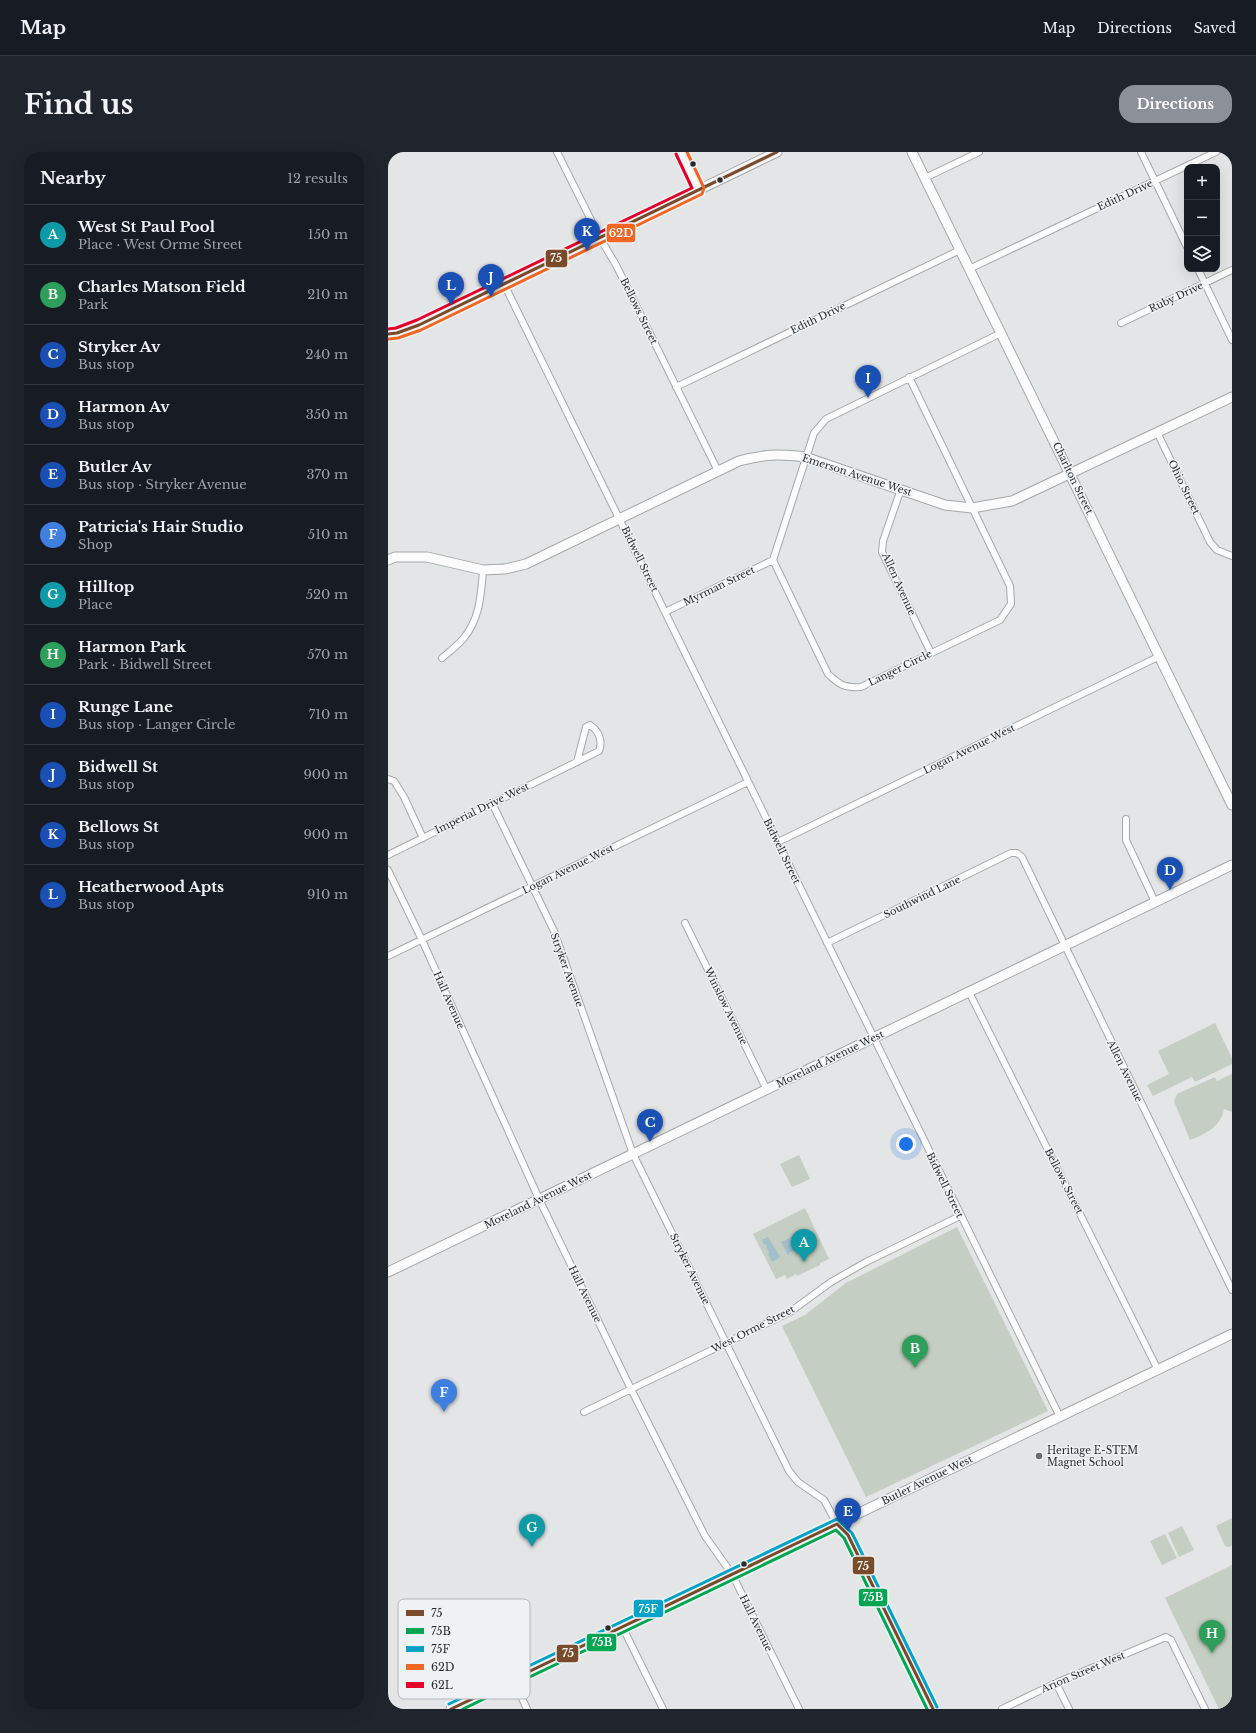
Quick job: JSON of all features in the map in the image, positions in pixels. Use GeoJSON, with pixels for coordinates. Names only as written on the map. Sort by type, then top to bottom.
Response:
{"type":"FeatureCollection","features":[{"type":"Feature","properties":{"kind":"street","name":"Bellows Street"},"geometry":{"type":"LineString","coordinates":[[557,152],[600,238],[616,265],[718,471]]}},
{"type":"Feature","properties":{"kind":"street"},"geometry":{"type":"LineString","coordinates":[[681,152],[699,190]]}},
{"type":"Feature","properties":{"kind":"street"},"geometry":{"type":"LineString","coordinates":[[388,334],[420,326],[777,152]]}},
{"type":"Feature","properties":{"kind":"street","name":"Charlton Street"},"geometry":{"type":"LineString","coordinates":[[912,152],[1232,805]]}},
{"type":"Feature","properties":{"kind":"street"},"geometry":{"type":"LineString","coordinates":[[924,178],[979,152]]}},
{"type":"Feature","properties":{"kind":"street"},"geometry":{"type":"LineString","coordinates":[[1141,152],[1184,241]]}},
{"type":"Feature","properties":{"kind":"street","name":"Edith Drive"},"geometry":{"type":"LineString","coordinates":[[969,269],[1216,152]]}},
{"type":"Feature","properties":{"kind":"street","name":"Edith Drive"},"geometry":{"type":"LineString","coordinates":[[676,387],[960,250]]}},
{"type":"Feature","properties":{"kind":"street","name":"Ruby Drive"},"geometry":{"type":"LineString","coordinates":[[1121,323],[1232,270]]}},
{"type":"Feature","properties":{"kind":"street"},"geometry":{"type":"LineString","coordinates":[[1199,272],[1232,340]]}},
{"type":"Feature","properties":{"kind":"street","name":"Bidwell Street"},"geometry":{"type":"LineString","coordinates":[[504,284],[960,1216],[1060,1417]]}},
{"type":"Feature","properties":{"kind":"street"},"geometry":{"type":"LineString","coordinates":[[773,560],[814,433],[826,419],[1001,333]]}},
{"type":"Feature","properties":{"kind":"street","name":"Langer Circle"},"geometry":{"type":"LineString","coordinates":[[773,560],[828,674],[839,684],[850,688],[861,687],[1000,620],[1011,604],[1010,586],[909,377]]}},
{"type":"Feature","properties":{"kind":"street","name":"Emerson Avenue West"},"geometry":{"type":"LineString","coordinates":[[388,560],[395,557],[427,557],[483,570],[505,569],[526,564],[739,461],[760,455],[782,454],[805,457],[945,504],[972,508],[1012,501],[1232,397]]}},
{"type":"Feature","properties":{"kind":"street","name":"Ohio Street"},"geometry":{"type":"LineString","coordinates":[[1157,432],[1210,542],[1217,550],[1232,556]]}},
{"type":"Feature","properties":{"kind":"street","name":"Allen Avenue"},"geometry":{"type":"LineString","coordinates":[[900,490],[883,541],[882,552],[931,653]]}},
{"type":"Feature","properties":{"kind":"street","name":"Myrman Street"},"geometry":{"type":"LineString","coordinates":[[665,612],[773,560]]}},
{"type":"Feature","properties":{"kind":"street"},"geometry":{"type":"LineString","coordinates":[[442,658],[463,639],[475,621],[480,602],[483,570]]}},
{"type":"Feature","properties":{"kind":"street","name":"Logan Avenue West"},"geometry":{"type":"LineString","coordinates":[[778,842],[1160,656]]}},
{"type":"Feature","properties":{"kind":"street","name":"Imperial Drive West"},"geometry":{"type":"LineString","coordinates":[[388,855],[492,804],[577,762],[599,751],[602,745],[594,728],[590,725],[586,728],[577,762]]}},
{"type":"Feature","properties":{"kind":"street"},"geometry":{"type":"LineString","coordinates":[[388,779],[394,781],[404,797],[422,838]]}},
{"type":"Feature","properties":{"kind":"street","name":"Logan Avenue West"},"geometry":{"type":"LineString","coordinates":[[388,956],[748,782]]}},
{"type":"Feature","properties":{"kind":"street","name":"Stryker Avenue"},"geometry":{"type":"LineString","coordinates":[[492,804],[554,931],[633,1154],[789,1471],[798,1482],[824,1500],[837,1524],[848,1535],[933,1709]]}},
{"type":"Feature","properties":{"kind":"street"},"geometry":{"type":"LineString","coordinates":[[1126,819],[1126,840],[1155,902]]}},
{"type":"Feature","properties":{"kind":"street","name":"Allen Avenue"},"geometry":{"type":"LineString","coordinates":[[1017,852],[1022,856],[1232,1290]]}},
{"type":"Feature","properties":{"kind":"street","name":"Southwind Lane"},"geometry":{"type":"LineString","coordinates":[[827,943],[1011,853],[1017,852]]}},
{"type":"Feature","properties":{"kind":"street","name":"Moreland Avenue West"},"geometry":{"type":"LineString","coordinates":[[388,1272],[1232,865]]}},
{"type":"Feature","properties":{"kind":"street","name":"Hall Avenue"},"geometry":{"type":"LineString","coordinates":[[388,870],[422,940],[539,1199],[631,1389],[705,1536],[732,1574],[799,1709]]}},
{"type":"Feature","properties":{"kind":"street","name":"Winslow Avenue"},"geometry":{"type":"LineString","coordinates":[[685,923],[767,1090]]}},
{"type":"Feature","properties":{"kind":"street","name":"Bellows Street"},"geometry":{"type":"LineString","coordinates":[[969,992],[1158,1370]]}},
{"type":"Feature","properties":{"kind":"street","name":"West Orme Street"},"geometry":{"type":"LineString","coordinates":[[584,1412],[790,1312],[831,1282],[866,1262],[960,1216]]}},
{"type":"Feature","properties":{"kind":"street","name":"Butler Avenue West"},"geometry":{"type":"LineString","coordinates":[[530,1671],[1232,1334]]}},
{"type":"Feature","properties":{"kind":"street"},"geometry":{"type":"LineString","coordinates":[[622,1626],[663,1709]]}},
{"type":"Feature","properties":{"kind":"street","name":"Arion Street West"},"geometry":{"type":"LineString","coordinates":[[1002,1709],[1056,1683],[1166,1637],[1171,1640],[1205,1709]]}},
{"type":"Feature","properties":{"kind":"street"},"geometry":{"type":"LineString","coordinates":[[1056,1683],[1069,1709]]}},
{"type":"Feature","properties":{"kind":"street","name":"Butler Avenue West"},"geometry":{"type":"LineString","coordinates":[[451,1709],[472,1699]]}},
{"type":"Feature","properties":{"kind":"street"},"geometry":{"type":"LineString","coordinates":[[522,1699],[527,1709]]}},
{"type":"Feature","properties":{"kind":"shaded area"},"geometry":{"type":"Polygon","coordinates":[[[1215,1023],[1232,1058],[1232,1064],[1195,1082],[1192,1077],[1153,1096],[1147,1085],[1169,1074],[1158,1051],[1215,1023]]]}},
{"type":"Feature","properties":{"kind":"shaded area"},"geometry":{"type":"Polygon","coordinates":[[[1232,1074],[1232,1112],[1224,1109],[1220,1121],[1212,1129],[1190,1140],[1174,1101],[1177,1094],[1215,1077],[1217,1081],[1232,1074]]]}},
{"type":"Feature","properties":{"kind":"shaded area"},"geometry":{"type":"Polygon","coordinates":[[[799,1155],[810,1179],[792,1187],[780,1164],[799,1155]]]}},
{"type":"Feature","properties":{"kind":"shaded area"},"geometry":{"type":"Polygon","coordinates":[[[805,1208],[829,1259],[797,1276],[796,1274],[787,1279],[785,1275],[776,1279],[753,1234],[805,1208]]]}},
{"type":"Feature","properties":{"kind":"shaded area"},"geometry":{"type":"Polygon","coordinates":[[[957,1227],[1048,1411],[866,1497],[782,1326],[805,1315],[846,1283],[957,1227]]]}},
{"type":"Feature","properties":{"kind":"shaded area"},"geometry":{"type":"Polygon","coordinates":[[[1232,1518],[1232,1545],[1229,1547],[1225,1546],[1216,1526],[1232,1518]]]}},
{"type":"Feature","properties":{"kind":"shaded area"},"geometry":{"type":"Polygon","coordinates":[[[1182,1526],[1194,1550],[1179,1557],[1168,1533],[1182,1526]]]}},
{"type":"Feature","properties":{"kind":"shaded area"},"geometry":{"type":"Polygon","coordinates":[[[1165,1534],[1177,1558],[1162,1565],[1150,1541],[1165,1534]]]}},
{"type":"Feature","properties":{"kind":"shaded area"},"geometry":{"type":"Polygon","coordinates":[[[1232,1565],[1232,1709],[1219,1709],[1165,1598],[1232,1565]]]}},
{"type":"Feature","properties":{"kind":"water"},"geometry":{"type":"Polygon","coordinates":[[[805,1231],[810,1243],[789,1253],[788,1255],[781,1242],[805,1231]]]}},
{"type":"Feature","properties":{"kind":"water"},"geometry":{"type":"Polygon","coordinates":[[[768,1237],[780,1257],[772,1262],[768,1254],[767,1245],[764,1245],[762,1240],[768,1237]]]}},
{"type":"Feature","properties":{"kind":"transit line","name":"62D"},"geometry":{"type":"LineString","coordinates":[[389,339],[398,338],[421,330],[702,194],[704,188],[687,152]]}},
{"type":"Feature","properties":{"kind":"transit line","name":"75"},"geometry":{"type":"LineString","coordinates":[[388,334],[397,333],[419,325],[777,152]]}},
{"type":"Feature","properties":{"kind":"transit line","name":"62L"},"geometry":{"type":"LineString","coordinates":[[388,329],[396,328],[417,320],[692,188],[676,154]]}},
{"type":"Feature","properties":{"kind":"transit line","name":"75F"},"geometry":{"type":"LineString","coordinates":[[530,1665],[837,1519],[852,1533],[937,1707]]}},
{"type":"Feature","properties":{"kind":"transit line","name":"75"},"geometry":{"type":"LineString","coordinates":[[530,1671],[837,1524],[848,1535],[933,1709]]}},
{"type":"Feature","properties":{"kind":"transit line","name":"75B"},"geometry":{"type":"LineString","coordinates":[[530,1677],[836,1530],[844,1538],[927,1709]]}},
{"type":"Feature","properties":{"kind":"transit line","name":"75F"},"geometry":{"type":"LineString","coordinates":[[449,1704],[459,1699]]}},
{"type":"Feature","properties":{"kind":"transit line","name":"75"},"geometry":{"type":"LineString","coordinates":[[451,1709],[472,1699]]}},
{"type":"Feature","properties":{"kind":"transit line","name":"75B"},"geometry":{"type":"LineString","coordinates":[[463,1709],[484,1699]]}},
{"type":"Feature","properties":{"kind":"place","name":"Bellows St"},"geometry":{"type":"Point","coordinates":[587,251]}},
{"type":"Feature","properties":{"kind":"place","name":"Bidwell St"},"geometry":{"type":"Point","coordinates":[491,297]}},
{"type":"Feature","properties":{"kind":"place","name":"Heatherwood Apts"},"geometry":{"type":"Point","coordinates":[451,305]}},
{"type":"Feature","properties":{"kind":"place","name":"Runge Lane"},"geometry":{"type":"Point","coordinates":[868,398]}},
{"type":"Feature","properties":{"kind":"place","name":"Harmon Av"},"geometry":{"type":"Point","coordinates":[1170,890]}},
{"type":"Feature","properties":{"kind":"place","name":"Stryker Av"},"geometry":{"type":"Point","coordinates":[650,1142]}},
{"type":"Feature","properties":{"kind":"place","name":"West St Paul Pool"},"geometry":{"type":"Point","coordinates":[804,1262]}},
{"type":"Feature","properties":{"kind":"place","name":"Charles Matson Field"},"geometry":{"type":"Point","coordinates":[915,1368]}},
{"type":"Feature","properties":{"kind":"place","name":"Patricia's Hair Studio"},"geometry":{"type":"Point","coordinates":[444,1412]}},
{"type":"Feature","properties":{"kind":"place","name":"Heritage E-STEM Magnet School"},"geometry":{"type":"Point","coordinates":[1039,1456]}},
{"type":"Feature","properties":{"kind":"place","name":"Butler Av"},"geometry":{"type":"Point","coordinates":[848,1531]}},
{"type":"Feature","properties":{"kind":"place","name":"Hilltop"},"geometry":{"type":"Point","coordinates":[532,1547]}},
{"type":"Feature","properties":{"kind":"place","name":"Harmon Park"},"geometry":{"type":"Point","coordinates":[1212,1653]}}]}
